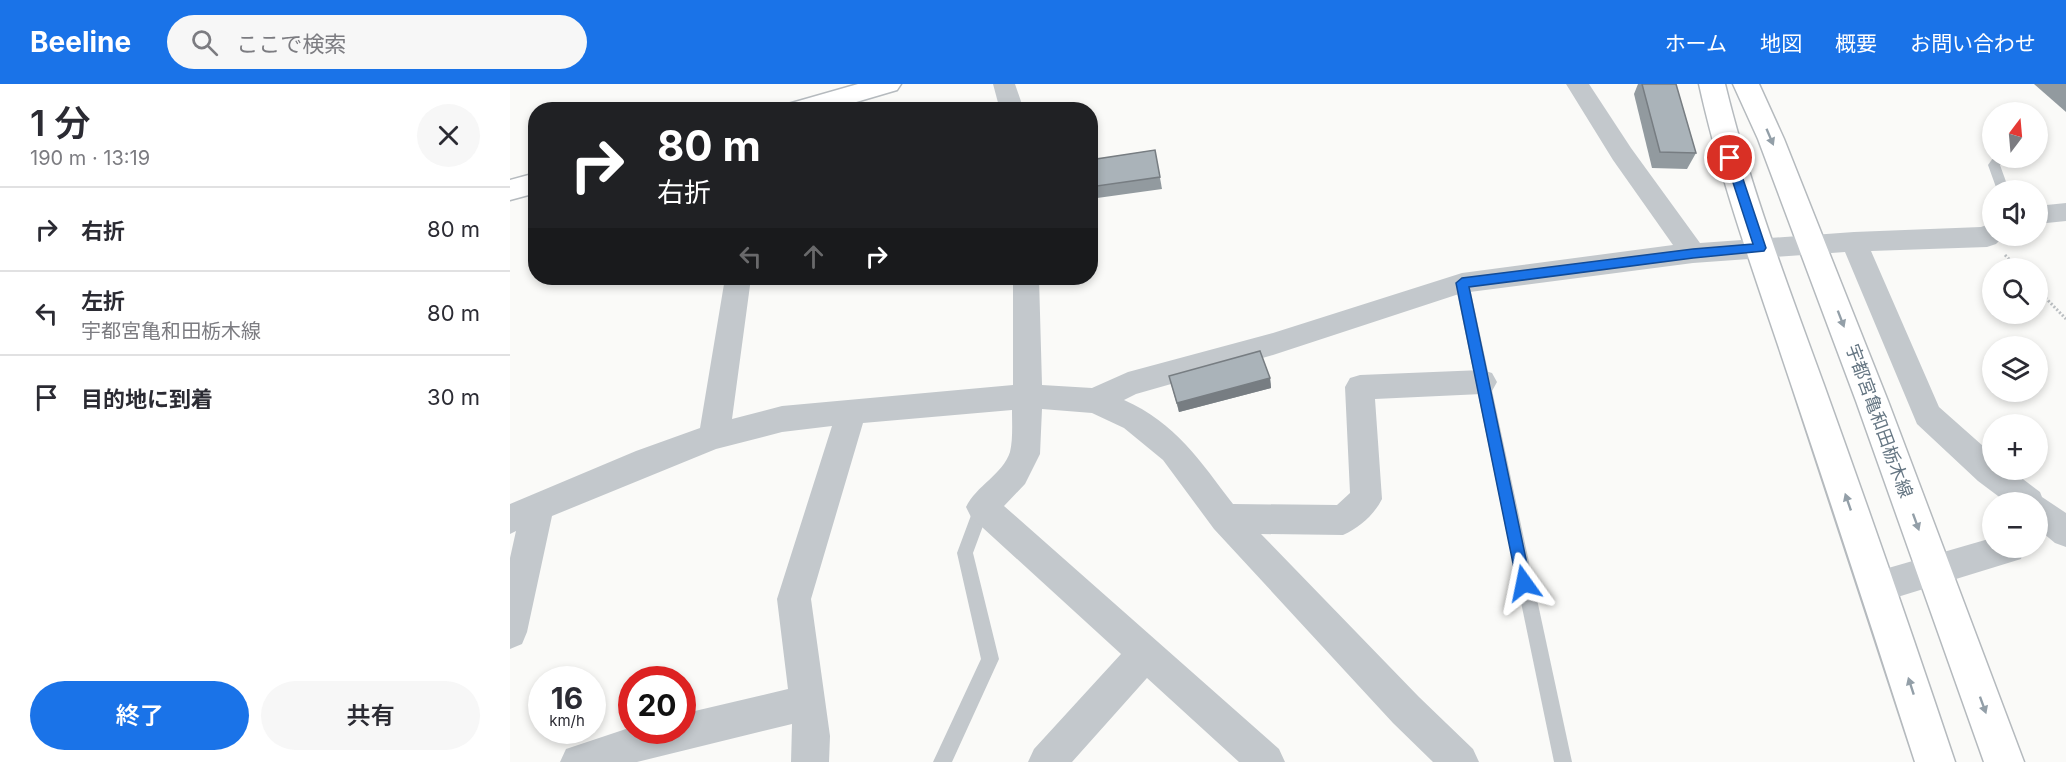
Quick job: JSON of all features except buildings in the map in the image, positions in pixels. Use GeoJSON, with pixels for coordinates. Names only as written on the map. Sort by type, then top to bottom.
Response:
{"type":"FeatureCollection","features":[{"type":"Feature","properties":{"kind":"main road"},"geometry":{"type":"LineString","coordinates":[[1712,84],[1723,136],[1878,587],[1935,762]]}},
{"type":"Feature","properties":{"kind":"main road","name":"宇都宮亀和田栃木線"},"geometry":{"type":"LineString","coordinates":[[1746,84],[1771,139],[1812,244],[2004,762]]}},
{"type":"Feature","properties":{"kind":"main road"},"geometry":{"type":"LineString","coordinates":[[822,102],[873,86]]}},
{"type":"Feature","properties":{"kind":"main road"},"geometry":{"type":"LineString","coordinates":[[510,190],[528,185]]}},
{"type":"Feature","properties":{"kind":"street"},"geometry":{"type":"LineString","coordinates":[[1004,84],[1010,102]]}},
{"type":"Feature","properties":{"kind":"street"},"geometry":{"type":"LineString","coordinates":[[1577,84],[1622,154],[1693,253]]}},
{"type":"Feature","properties":{"kind":"street"},"geometry":{"type":"LineString","coordinates":[[2048,214],[2066,212]]}},
{"type":"Feature","properties":{"kind":"street"},"geometry":{"type":"LineString","coordinates":[[1095,401],[1128,384],[1273,344],[1462,283],[1693,253],[1812,244],[1982,237]]}},
{"type":"Feature","properties":{"kind":"street"},"geometry":{"type":"LineString","coordinates":[[1854,242],[1928,415],[1989,471],[2016,492]]}},
{"type":"Feature","properties":{"kind":"street"},"geometry":{"type":"LineString","coordinates":[[714,436],[737,285]]}},
{"type":"Feature","properties":{"kind":"street"},"geometry":{"type":"LineString","coordinates":[[1026,285],[1029,396],[1025,454],[1014,474],[982,507],[1266,762]]}},
{"type":"Feature","properties":{"kind":"street"},"geometry":{"type":"LineString","coordinates":[[1225,519],[1343,520],[1366,499],[1360,387],[1482,382]]}},
{"type":"Feature","properties":{"kind":"street"},"geometry":{"type":"LineString","coordinates":[[510,632],[524,512],[647,461],[714,436],[782,419],[1029,396],[1095,401],[1135,419],[1174,451],[1225,519],[1406,710],[1460,762]]}},
{"type":"Feature","properties":{"kind":"street"},"geometry":{"type":"LineString","coordinates":[[810,762],[812,736],[795,599],[852,411]]}},
{"type":"Feature","properties":{"kind":"street"},"geometry":{"type":"LineString","coordinates":[[1878,587],[1982,556]]}},
{"type":"Feature","properties":{"kind":"street"},"geometry":{"type":"LineString","coordinates":[[1047,762],[1145,654]]}},
{"type":"Feature","properties":{"kind":"street"},"geometry":{"type":"LineString","coordinates":[[579,762],[642,742],[807,702]]}},
{"type":"Feature","properties":{"kind":"lane"},"geometry":{"type":"LineString","coordinates":[[1462,283],[1563,762]]}},
{"type":"Feature","properties":{"kind":"lane"},"geometry":{"type":"LineString","coordinates":[[942,762],[990,659],[965,553],[982,507]]}},
{"type":"Feature","properties":{"kind":"path"},"geometry":{"type":"LineString","coordinates":[[2048,300],[2066,319]]}},
{"type":"Feature","properties":{"kind":"route"},"geometry":{"type":"LineString","coordinates":[[1524,583],[1462,283],[1693,253],[1760,248],[1730,158]]}}]}
